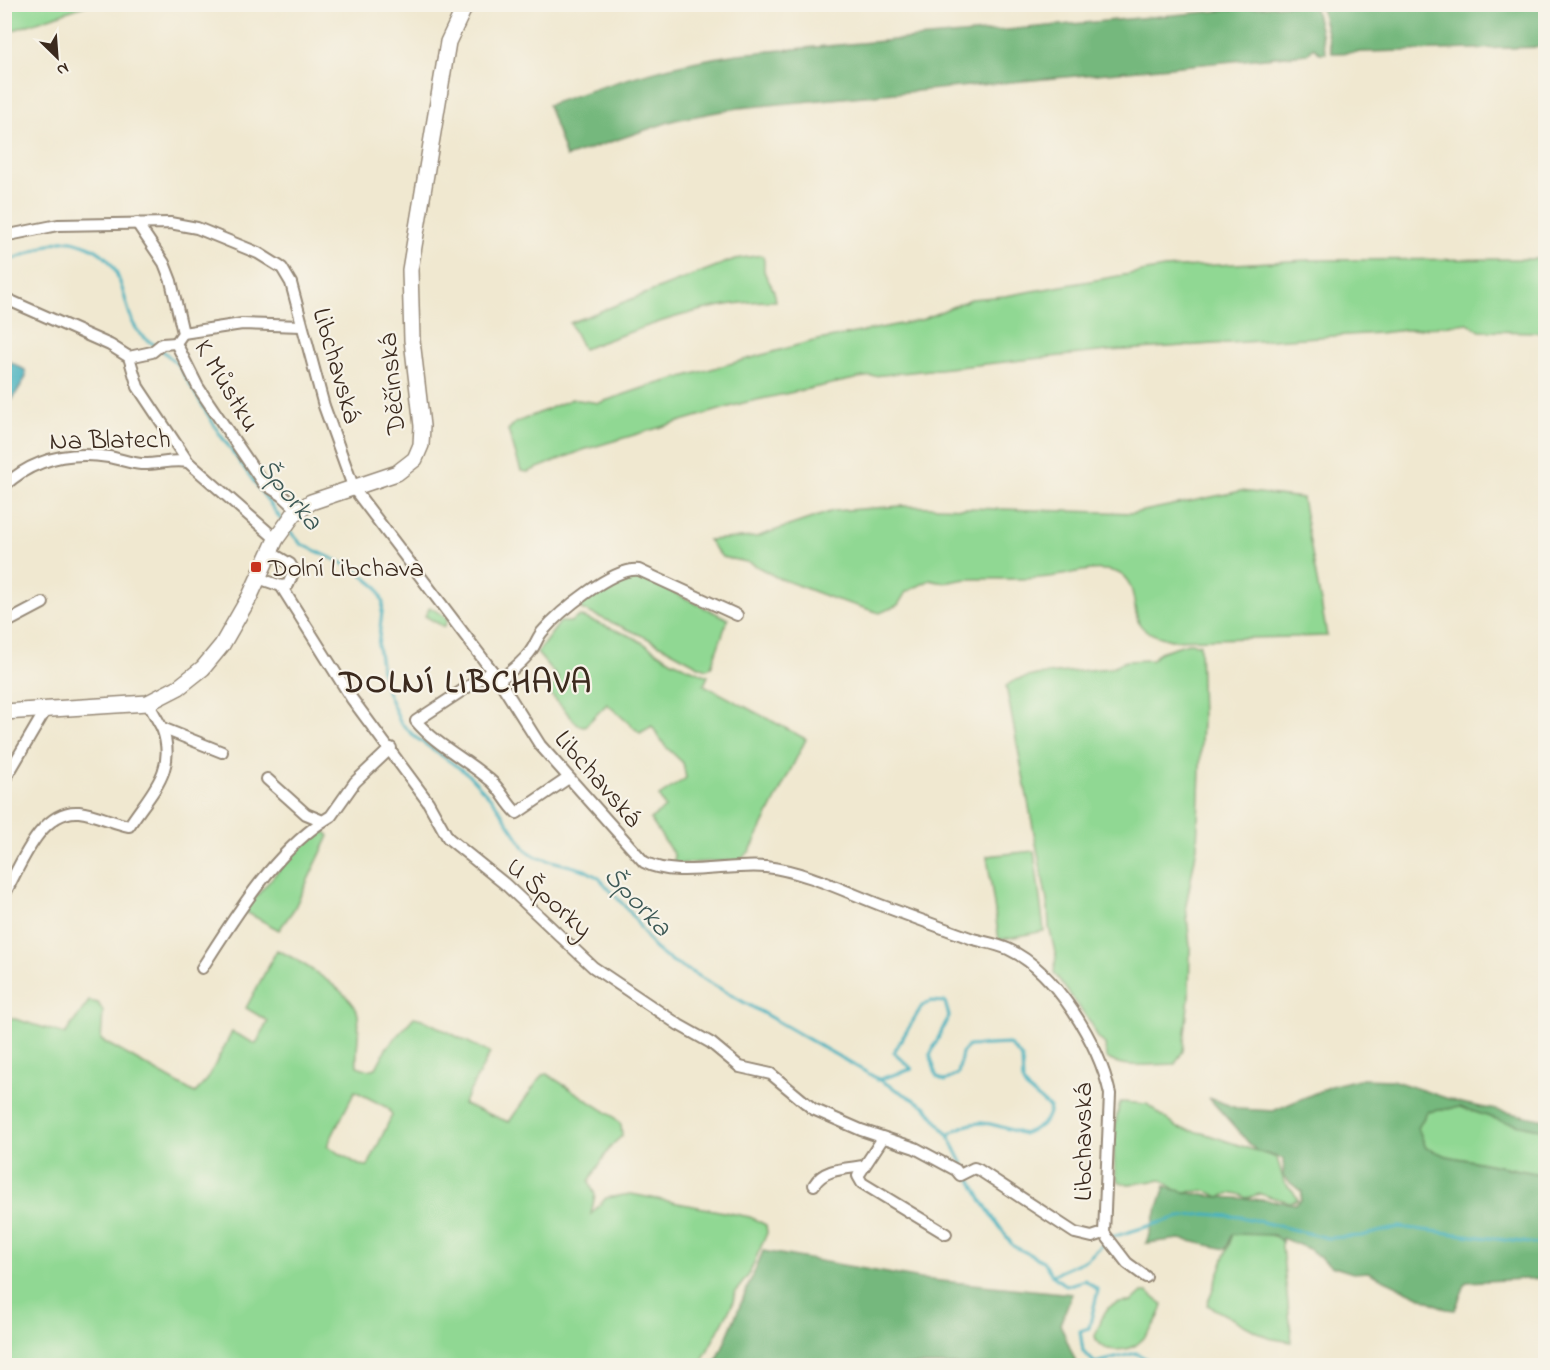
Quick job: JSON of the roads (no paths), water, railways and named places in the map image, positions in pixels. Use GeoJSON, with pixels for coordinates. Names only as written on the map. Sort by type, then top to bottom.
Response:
{"type":"FeatureCollection","features":[{"type":"Feature","properties":{"kind":"main road","name":"Děčínská"},"geometry":{"type":"LineString","coordinates":[[294,514],[318,499],[354,489],[402,471],[415,459],[422,445],[422,426],[412,340],[410,270],[448,42],[466,4]]}},
{"type":"Feature","properties":{"kind":"main road"},"geometry":{"type":"LineString","coordinates":[[4,712],[148,703],[179,687],[203,668],[222,645],[275,542],[294,514]]}},
{"type":"Feature","properties":{"kind":"street","name":"K Můstku"},"geometry":{"type":"LineString","coordinates":[[137,223],[165,263],[183,333]]}},
{"type":"Feature","properties":{"kind":"street","name":"Libchavská"},"geometry":{"type":"LineString","coordinates":[[4,236],[58,225],[170,223],[197,228],[273,260],[291,283],[324,406],[354,489],[495,676],[540,745],[632,850],[653,867],[662,869],[753,866],[790,872],[974,939],[1007,948],[1027,960],[1057,989],[1093,1046],[1105,1072],[1110,1094],[1107,1237]]}},
{"type":"Feature","properties":{"kind":"street"},"geometry":{"type":"LineString","coordinates":[[4,298],[110,345],[129,357],[138,387],[188,462],[275,542],[294,571],[288,585],[258,578]]}},
{"type":"Feature","properties":{"kind":"street","name":"K Můstku"},"geometry":{"type":"LineString","coordinates":[[294,514],[282,495],[263,483],[198,387],[176,343],[183,333],[242,324],[302,326]]}},
{"type":"Feature","properties":{"kind":"street"},"geometry":{"type":"LineString","coordinates":[[129,357],[152,352],[162,344],[176,343]]}},
{"type":"Feature","properties":{"kind":"street","name":"Na Blatech"},"geometry":{"type":"LineString","coordinates":[[4,486],[33,464],[53,458],[108,457],[145,464],[175,459],[188,462]]}},
{"type":"Feature","properties":{"kind":"street"},"geometry":{"type":"LineString","coordinates":[[567,778],[517,813],[507,804],[492,781],[427,734],[416,721],[495,676],[531,651],[542,632],[565,610],[604,583],[631,569],[639,570],[737,615]]}},
{"type":"Feature","properties":{"kind":"street","name":"U Šporky"},"geometry":{"type":"LineString","coordinates":[[281,585],[352,699],[391,748],[428,802],[448,838],[505,885],[593,967],[679,1025],[711,1043],[740,1067],[771,1074],[813,1108],[883,1138],[915,1148],[956,1170],[960,1175],[974,1168],[1075,1233],[1107,1237]]}},
{"type":"Feature","properties":{"kind":"street"},"geometry":{"type":"LineString","coordinates":[[4,618],[9,621],[43,603]]}},
{"type":"Feature","properties":{"kind":"street"},"geometry":{"type":"LineString","coordinates":[[4,894],[41,830],[63,813],[81,812],[129,826],[164,775],[168,745],[162,728],[148,703]]}},
{"type":"Feature","properties":{"kind":"street"},"geometry":{"type":"LineString","coordinates":[[4,781],[45,711]]}},
{"type":"Feature","properties":{"kind":"street"},"geometry":{"type":"LineString","coordinates":[[162,728],[222,752]]}},
{"type":"Feature","properties":{"kind":"street"},"geometry":{"type":"LineString","coordinates":[[202,968],[252,891],[299,841],[331,816],[355,782],[391,748]]}},
{"type":"Feature","properties":{"kind":"street"},"geometry":{"type":"LineString","coordinates":[[267,779],[306,814],[323,821]]}},
{"type":"Feature","properties":{"kind":"street"},"geometry":{"type":"LineString","coordinates":[[883,1138],[858,1176],[862,1183],[946,1234]]}},
{"type":"Feature","properties":{"kind":"street"},"geometry":{"type":"LineString","coordinates":[[814,1185],[818,1178],[829,1172],[864,1166]]}},
{"type":"Feature","properties":{"kind":"street"},"geometry":{"type":"LineString","coordinates":[[1107,1237],[1126,1263],[1146,1277]]}},
{"type":"Feature","properties":{"kind":"water"},"geometry":{"type":"Polygon","coordinates":[[[5,359],[25,370],[26,377],[12,400],[5,401],[5,359]]]}},
{"type":"Feature","properties":{"kind":"waterway","name":"Šporka"},"geometry":{"type":"LineString","coordinates":[[4,261],[65,241],[88,246],[99,252],[108,259],[119,278],[135,327],[156,346]]}},
{"type":"Feature","properties":{"kind":"waterway","name":"Šporka"},"geometry":{"type":"LineString","coordinates":[[161,349],[179,366],[219,433],[283,522]]}},
{"type":"Feature","properties":{"kind":"waterway","name":"Šporka"},"geometry":{"type":"LineString","coordinates":[[289,530],[301,544],[353,568],[377,587],[383,603],[378,646],[384,684],[400,722],[415,737],[468,774],[495,803],[526,850],[537,857],[585,870],[599,878],[630,912],[654,948],[665,957],[925,1106],[948,1135],[983,1203],[1013,1246],[1043,1261],[1052,1275],[1066,1286],[1085,1280],[1098,1290],[1089,1328],[1080,1331],[1083,1351],[1095,1363],[1136,1353],[1152,1362],[1151,1366]]}},
{"type":"Feature","properties":{"kind":"waterway"},"geometry":{"type":"LineString","coordinates":[[877,1080],[912,1069],[894,1052],[922,1006],[931,1001],[945,1002],[949,1016],[930,1055],[937,1077],[945,1081],[958,1074],[962,1053],[968,1046],[1009,1044],[1022,1058],[1023,1083],[1026,1088],[1050,1108],[1047,1118],[1037,1128],[1023,1134],[985,1123],[976,1123],[948,1135]]}},
{"type":"Feature","properties":{"kind":"waterway"},"geometry":{"type":"LineString","coordinates":[[1112,1237],[1179,1217],[1206,1214],[1241,1217],[1328,1238],[1361,1236],[1399,1227],[1546,1245]]}},
{"type":"Feature","properties":{"kind":"waterway"},"geometry":{"type":"LineString","coordinates":[[1052,1275],[1086,1260],[1107,1241]]}},
{"type":"Feature","properties":{"kind":"place","name":"Dolní Libchava"},"geometry":{"type":"Point","coordinates":[256,567]}},
{"type":"Feature","properties":{"kind":"district","name":"DOLNÍ LIBCHAVA"},"geometry":{"type":"Point","coordinates":[466,680]}}]}
